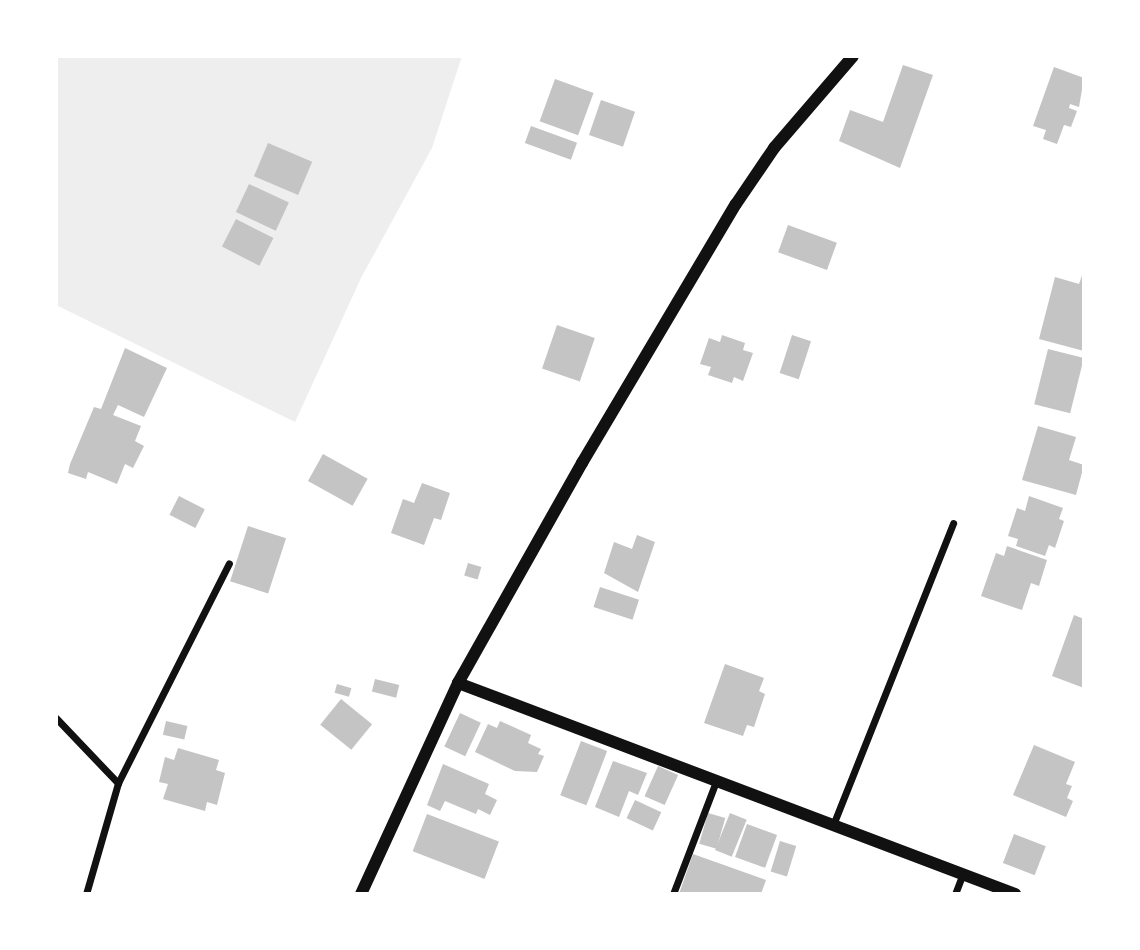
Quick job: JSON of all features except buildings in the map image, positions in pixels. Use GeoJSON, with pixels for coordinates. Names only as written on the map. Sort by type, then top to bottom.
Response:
{"type":"FeatureCollection","features":[{"type":"Feature","properties":{"kind":"street"},"geometry":{"type":"LineString","coordinates":[[361,894],[458,683],[582,463],[736,204],[774,148],[853,56]]}},
{"type":"Feature","properties":{"kind":"street"},"geometry":{"type":"LineString","coordinates":[[833,825],[953,523]]}},
{"type":"Feature","properties":{"kind":"street"},"geometry":{"type":"LineString","coordinates":[[86,894],[118,783],[229,563]]}},
{"type":"Feature","properties":{"kind":"street"},"geometry":{"type":"LineString","coordinates":[[458,683],[718,778],[962,876],[1015,894]]}},
{"type":"Feature","properties":{"kind":"street"},"geometry":{"type":"LineString","coordinates":[[56,718],[118,783]]}},
{"type":"Feature","properties":{"kind":"street"},"geometry":{"type":"LineString","coordinates":[[673,894],[718,778]]}},
{"type":"Feature","properties":{"kind":"street"},"geometry":{"type":"LineString","coordinates":[[955,894],[962,876]]}},
{"type":"Feature","properties":{"kind":"shaded area"},"geometry":{"type":"Polygon","coordinates":[[[56,56],[462,56],[432,148],[361,278],[295,422],[56,305],[56,56]]]}}]}
